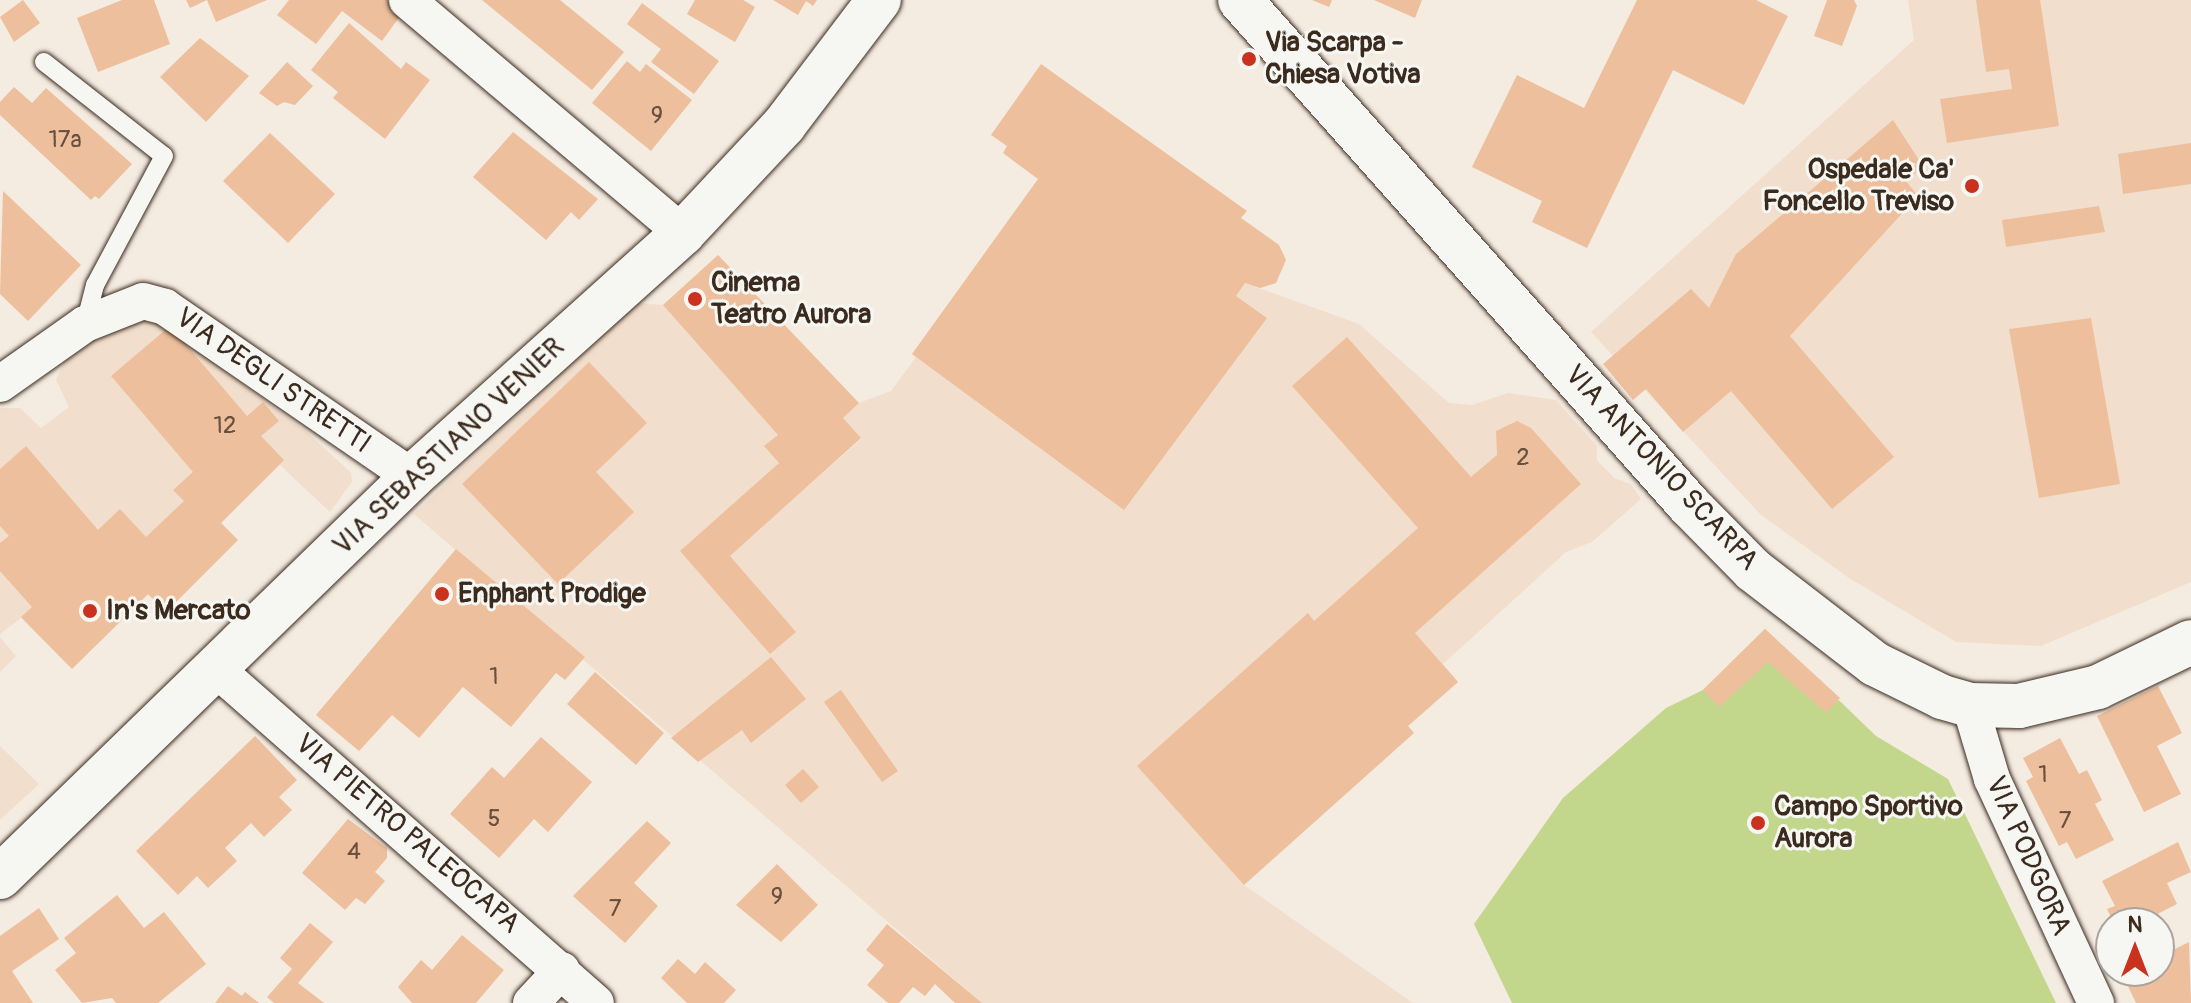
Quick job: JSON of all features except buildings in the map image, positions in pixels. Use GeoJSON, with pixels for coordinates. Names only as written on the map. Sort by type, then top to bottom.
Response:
{"type":"FeatureCollection","features":[{"type":"Feature","properties":{"kind":"street"},"geometry":{"type":"LineString","coordinates":[[407,0],[683,233]]}},
{"type":"Feature","properties":{"kind":"street","name":"VIA SEBASTIANO VENIER"},"geometry":{"type":"LineString","coordinates":[[0,877],[412,477],[683,233],[784,125],[879,0]]}},
{"type":"Feature","properties":{"kind":"street","name":"VIA ANTONIO SCARPA"},"geometry":{"type":"LineString","coordinates":[[1240,0],[1689,505],[1753,570],[1875,664],[1920,688],[1970,705],[2019,706],[2072,697],[2191,642]]}},
{"type":"Feature","properties":{"kind":"street","name":"VIA DEGLI STRETTI"},"geometry":{"type":"LineString","coordinates":[[0,384],[85,324],[143,301],[165,307],[412,477]]}},
{"type":"Feature","properties":{"kind":"street","name":"VIA PIETRO PALEOCAPA"},"geometry":{"type":"LineString","coordinates":[[215,668],[596,1003]]}},
{"type":"Feature","properties":{"kind":"street","name":"VIA PODGORA"},"geometry":{"type":"LineString","coordinates":[[1970,705],[1992,779],[2096,1003]]}},
{"type":"Feature","properties":{"kind":"street"},"geometry":{"type":"LineString","coordinates":[[531,1003],[562,970]]}},
{"type":"Feature","properties":{"kind":"lane"},"geometry":{"type":"LineString","coordinates":[[44,62],[164,156],[95,285],[85,324]]}},
{"type":"Feature","properties":{"kind":"shaded area","name":"Ospedale Ca' Foncello Treviso"},"geometry":{"type":"Polygon","coordinates":[[[1908,0],[2191,0],[2191,582],[2041,646],[1956,642],[1849,578],[1761,515],[1591,332],[1914,40],[1908,0]]]}},
{"type":"Feature","properties":{"kind":"shaded area"},"geometry":{"type":"Polygon","coordinates":[[[1245,283],[1359,324],[1449,403],[1472,405],[1508,393],[1556,400],[1597,446],[1597,460],[1614,478],[1631,484],[1641,499],[1592,542],[1566,552],[1443,664],[1458,682],[1408,726],[1414,733],[1244,885],[1413,1003],[982,1003],[414,514],[635,303],[663,305],[778,435],[765,446],[779,463],[680,551],[704,578],[861,439],[843,418],[859,403],[891,391],[916,357],[1267,318],[1236,296],[1245,283]]]}},
{"type":"Feature","properties":{"kind":"shaded area"},"geometry":{"type":"Polygon","coordinates":[[[131,316],[159,323],[306,431],[351,473],[352,482],[330,512],[280,465],[221,523],[238,540],[166,612],[148,595],[72,669],[21,618],[0,634],[0,408],[20,408],[41,428],[69,407],[56,380],[66,358],[131,316]]]}},
{"type":"Feature","properties":{"kind":"shaded area"},"geometry":{"type":"Polygon","coordinates":[[[0,637],[16,656],[0,672],[0,637]]]}},
{"type":"Feature","properties":{"kind":"shaded area"},"geometry":{"type":"Polygon","coordinates":[[[0,746],[39,784],[0,820],[0,746]]]}},
{"type":"Feature","properties":{"kind":"green space","name":"Campo Sportivo Aurora"},"geometry":{"type":"Polygon","coordinates":[[[1765,629],[1876,736],[1948,779],[2056,1003],[1512,1003],[1474,924],[1563,798],[1666,708],[1703,690],[1765,629]]]}},
{"type":"Feature","properties":{"kind":"place","name":"Via Scarpa - Chiesa Votiva"},"geometry":{"type":"Point","coordinates":[1249,59]}},
{"type":"Feature","properties":{"kind":"place","name":"Ospedale Ca' Foncello Treviso"},"geometry":{"type":"Point","coordinates":[1972,186]}},
{"type":"Feature","properties":{"kind":"place","name":"Cinema Teatro Aurora"},"geometry":{"type":"Point","coordinates":[695,299]}},
{"type":"Feature","properties":{"kind":"place","name":"Enphant Prodige"},"geometry":{"type":"Point","coordinates":[442,594]}},
{"type":"Feature","properties":{"kind":"place","name":"In's Mercato"},"geometry":{"type":"Point","coordinates":[90,611]}},
{"type":"Feature","properties":{"kind":"place","name":"Campo Sportivo Aurora"},"geometry":{"type":"Point","coordinates":[1758,823]}}]}
